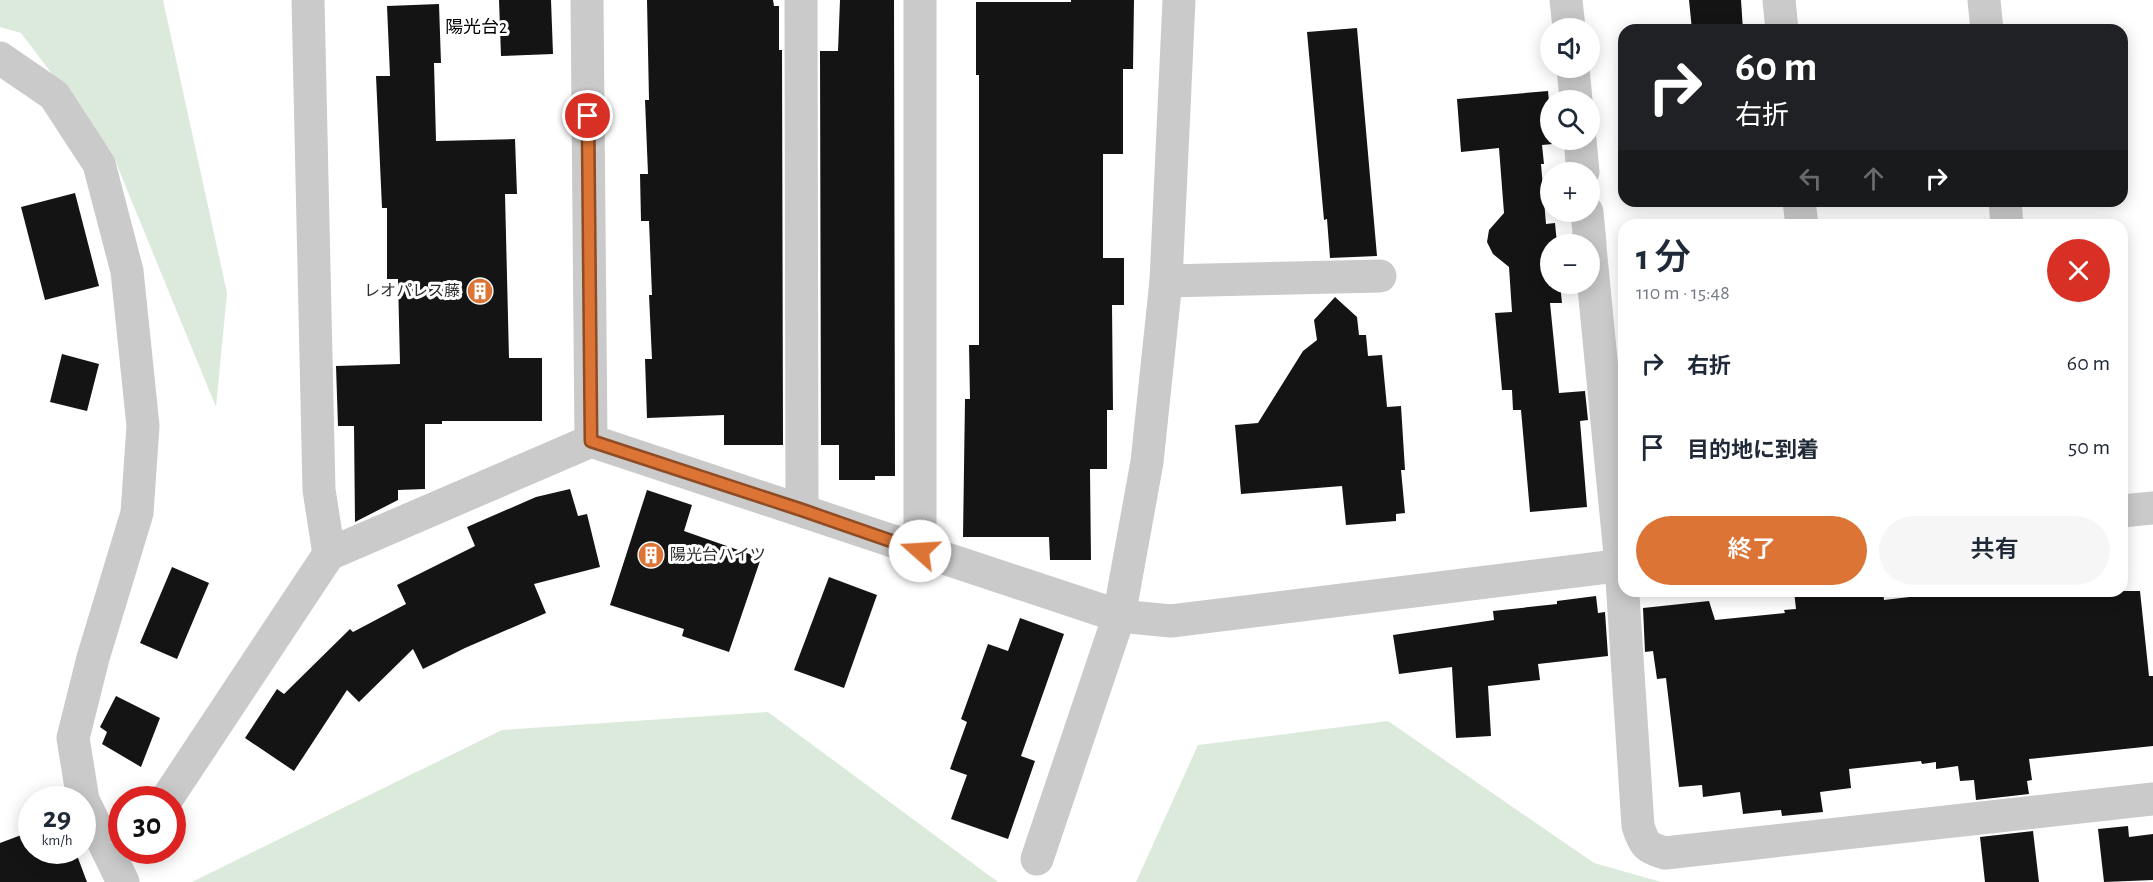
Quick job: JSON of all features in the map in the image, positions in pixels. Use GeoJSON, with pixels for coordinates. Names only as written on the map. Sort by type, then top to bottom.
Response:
{"type":"FeatureCollection","features":[{"type":"Feature","properties":{"kind":"street"},"geometry":{"type":"LineString","coordinates":[[308,0],[319,490],[329,554]]}},
{"type":"Feature","properties":{"kind":"street"},"geometry":{"type":"LineString","coordinates":[[587,0],[591,441]]}},
{"type":"Feature","properties":{"kind":"street"},"geometry":{"type":"LineString","coordinates":[[801,0],[802,510]]}},
{"type":"Feature","properties":{"kind":"street"},"geometry":{"type":"LineString","coordinates":[[920,0],[920,551]]}},
{"type":"Feature","properties":{"kind":"street"},"geometry":{"type":"LineString","coordinates":[[1037,859],[1119,616],[1147,462],[1166,281],[1179,0]]}},
{"type":"Feature","properties":{"kind":"street"},"geometry":{"type":"LineString","coordinates":[[1566,0],[1568,18]]}},
{"type":"Feature","properties":{"kind":"street"},"geometry":{"type":"LineString","coordinates":[[1779,0],[1781,24]]}},
{"type":"Feature","properties":{"kind":"street"},"geometry":{"type":"LineString","coordinates":[[1984,0],[1986,24]]}},
{"type":"Feature","properties":{"kind":"street"},"geometry":{"type":"LineString","coordinates":[[0,58],[54,95],[99,164],[127,271],[142,426],[137,513],[93,658],[73,738],[83,800],[125,868]]}},
{"type":"Feature","properties":{"kind":"street"},"geometry":{"type":"LineString","coordinates":[[1166,281],[1380,276]]}},
{"type":"Feature","properties":{"kind":"street"},"geometry":{"type":"LineString","coordinates":[[1595,294],[1618,517]]}},
{"type":"Feature","properties":{"kind":"street"},"geometry":{"type":"LineString","coordinates":[[175,786],[329,554],[591,441],[1119,616],[1171,621],[1618,566]]}},
{"type":"Feature","properties":{"kind":"street"},"geometry":{"type":"LineString","coordinates":[[2128,510],[2153,508]]}},
{"type":"Feature","properties":{"kind":"street"},"geometry":{"type":"LineString","coordinates":[[1625,597],[1638,826],[1642,840],[1650,849],[1665,853],[2153,799]]}},
{"type":"Feature","properties":{"kind":"green space"},"geometry":{"type":"Polygon","coordinates":[[[0,0],[163,0],[227,293],[216,407],[112,153],[21,33],[0,27],[0,0]]]}},
{"type":"Feature","properties":{"kind":"green space"},"geometry":{"type":"Polygon","coordinates":[[[768,712],[998,882],[192,882],[502,730],[768,712]]]}},
{"type":"Feature","properties":{"kind":"green space"},"geometry":{"type":"Polygon","coordinates":[[[1388,721],[1594,863],[1661,882],[1136,882],[1198,745],[1388,721]]]}},
{"type":"Feature","properties":{"kind":"building"},"geometry":{"type":"Polygon","coordinates":[[[499,0],[551,0],[553,54],[501,56],[499,0]]]}},
{"type":"Feature","properties":{"kind":"building"},"geometry":{"type":"Polygon","coordinates":[[[647,0],[773,0],[774,6],[779,6],[779,50],[782,50],[783,445],[724,445],[724,415],[647,418],[645,359],[652,359],[649,295],[652,295],[649,221],[641,221],[640,174],[648,174],[645,100],[649,100],[647,0]]]}},
{"type":"Feature","properties":{"kind":"building"},"geometry":{"type":"Polygon","coordinates":[[[840,0],[894,0],[895,476],[875,476],[875,480],[839,480],[839,445],[821,445],[820,51],[838,51],[840,0]]]}},
{"type":"Feature","properties":{"kind":"building"},"geometry":{"type":"Polygon","coordinates":[[[1071,0],[1134,0],[1133,69],[1123,69],[1123,154],[1103,154],[1103,258],[1124,258],[1124,305],[1112,305],[1113,410],[1107,410],[1107,469],[1090,469],[1091,560],[1050,560],[1049,537],[963,537],[965,399],[970,399],[969,345],[979,345],[979,75],[976,75],[976,2],[1071,2],[1071,0]]]}},
{"type":"Feature","properties":{"kind":"building"},"geometry":{"type":"Polygon","coordinates":[[[1689,0],[1741,0],[1743,24],[1691,24],[1689,0]]]}},
{"type":"Feature","properties":{"kind":"building"},"geometry":{"type":"Polygon","coordinates":[[[439,4],[441,63],[434,63],[436,141],[515,139],[517,194],[505,194],[509,358],[542,358],[542,421],[442,421],[442,424],[425,424],[425,489],[398,490],[398,500],[355,522],[354,426],[338,426],[336,366],[400,364],[398,279],[387,279],[387,208],[382,208],[376,76],[390,76],[387,6],[439,4]]]}},
{"type":"Feature","properties":{"kind":"building"},"geometry":{"type":"Polygon","coordinates":[[[1357,28],[1377,256],[1330,258],[1327,219],[1324,220],[1307,32],[1357,28]]]}},
{"type":"Feature","properties":{"kind":"building"},"geometry":{"type":"Polygon","coordinates":[[[1540,92],[1540,150],[1543,150],[1544,162],[1540,162],[1540,222],[1555,223],[1556,234],[1540,234],[1540,294],[1561,294],[1562,303],[1550,303],[1559,393],[1585,391],[1588,420],[1580,421],[1587,507],[1530,512],[1521,410],[1513,410],[1512,390],[1502,390],[1495,313],[1512,312],[1509,267],[1493,254],[1487,242],[1489,230],[1504,213],[1499,148],[1461,152],[1457,99],[1540,92]]]}},
{"type":"Feature","properties":{"kind":"building"},"geometry":{"type":"Polygon","coordinates":[[[75,193],[99,286],[45,300],[21,207],[75,193]]]}},
{"type":"Feature","properties":{"kind":"building"},"geometry":{"type":"Polygon","coordinates":[[[1335,297],[1357,317],[1359,335],[1366,335],[1368,356],[1382,355],[1387,407],[1401,406],[1405,470],[1401,470],[1405,513],[1396,514],[1396,521],[1346,525],[1342,486],[1241,494],[1235,425],[1258,423],[1303,351],[1317,340],[1314,320],[1335,297]]]}},
{"type":"Feature","properties":{"kind":"building"},"geometry":{"type":"Polygon","coordinates":[[[62,354],[99,364],[87,411],[50,402],[62,354]]]}},
{"type":"Feature","properties":{"kind":"building"},"geometry":{"type":"Polygon","coordinates":[[[570,489],[578,516],[587,514],[600,567],[534,584],[546,613],[423,669],[413,649],[359,702],[347,690],[294,771],[245,738],[277,689],[284,694],[350,629],[353,632],[406,604],[397,585],[475,546],[467,527],[536,497],[570,489]]]}},
{"type":"Feature","properties":{"kind":"building"},"geometry":{"type":"Polygon","coordinates":[[[647,490],[692,505],[684,531],[761,558],[729,652],[682,636],[684,629],[610,605],[647,490]]]}},
{"type":"Feature","properties":{"kind":"building"},"geometry":{"type":"Polygon","coordinates":[[[172,567],[209,583],[177,659],[140,643],[172,567]]]}},
{"type":"Feature","properties":{"kind":"building"},"geometry":{"type":"Polygon","coordinates":[[[829,577],[877,595],[844,688],[794,670],[829,577]]]}},
{"type":"Feature","properties":{"kind":"building"},"geometry":{"type":"Polygon","coordinates":[[[2128,591],[2140,591],[2149,676],[2153,676],[2153,746],[2029,759],[2032,780],[2027,781],[2029,794],[1976,800],[1974,780],[1960,781],[1958,766],[1936,769],[1936,762],[1922,764],[1921,761],[1849,769],[1851,788],[1820,792],[1823,812],[1782,816],[1781,810],[1743,814],[1740,792],[1703,797],[1702,785],[1679,787],[1666,678],[1657,679],[1653,651],[1645,652],[1643,608],[1709,601],[1715,620],[1785,613],[1784,610],[1796,609],[1795,597],[1884,597],[1884,600],[1910,597],[2128,597],[2128,591]]]}},
{"type":"Feature","properties":{"kind":"building"},"geometry":{"type":"Polygon","coordinates":[[[1596,596],[1598,613],[1605,612],[1608,656],[1538,664],[1540,680],[1488,686],[1491,736],[1456,738],[1452,667],[1399,674],[1393,635],[1494,620],[1493,611],[1557,604],[1557,601],[1596,596]]]}},
{"type":"Feature","properties":{"kind":"building"},"geometry":{"type":"Polygon","coordinates":[[[1020,618],[1064,634],[1021,756],[1035,761],[1008,839],[951,819],[967,775],[950,769],[967,722],[961,719],[988,644],[1008,651],[1020,618]]]}},
{"type":"Feature","properties":{"kind":"building"},"geometry":{"type":"Polygon","coordinates":[[[116,696],[160,718],[141,767],[102,744],[107,732],[100,727],[116,696]]]}},
{"type":"Feature","properties":{"kind":"building"},"geometry":{"type":"Polygon","coordinates":[[[2128,826],[2129,837],[2153,834],[2153,880],[2104,882],[2098,829],[2128,826]]]}},
{"type":"Feature","properties":{"kind":"building"},"geometry":{"type":"Polygon","coordinates":[[[2033,831],[2039,882],[1985,882],[1980,837],[2033,831]]]}},
{"type":"Feature","properties":{"kind":"building"},"geometry":{"type":"Polygon","coordinates":[[[18,836],[18,864],[80,864],[87,882],[0,882],[0,843],[18,836]]]}},
{"type":"Feature","properties":{"kind":"place","name":"レオパレス藤"},"geometry":{"type":"Point","coordinates":[480,291]}},
{"type":"Feature","properties":{"kind":"place","name":"陽光台ハイツ"},"geometry":{"type":"Point","coordinates":[651,555]}},
{"type":"Feature","properties":{"kind":"district","name":"陽光台2"},"geometry":{"type":"Point","coordinates":[476,28]}},
{"type":"Feature","properties":{"kind":"route"},"geometry":{"type":"LineString","coordinates":[[588,116],[591,441],[920,551]]}}]}
